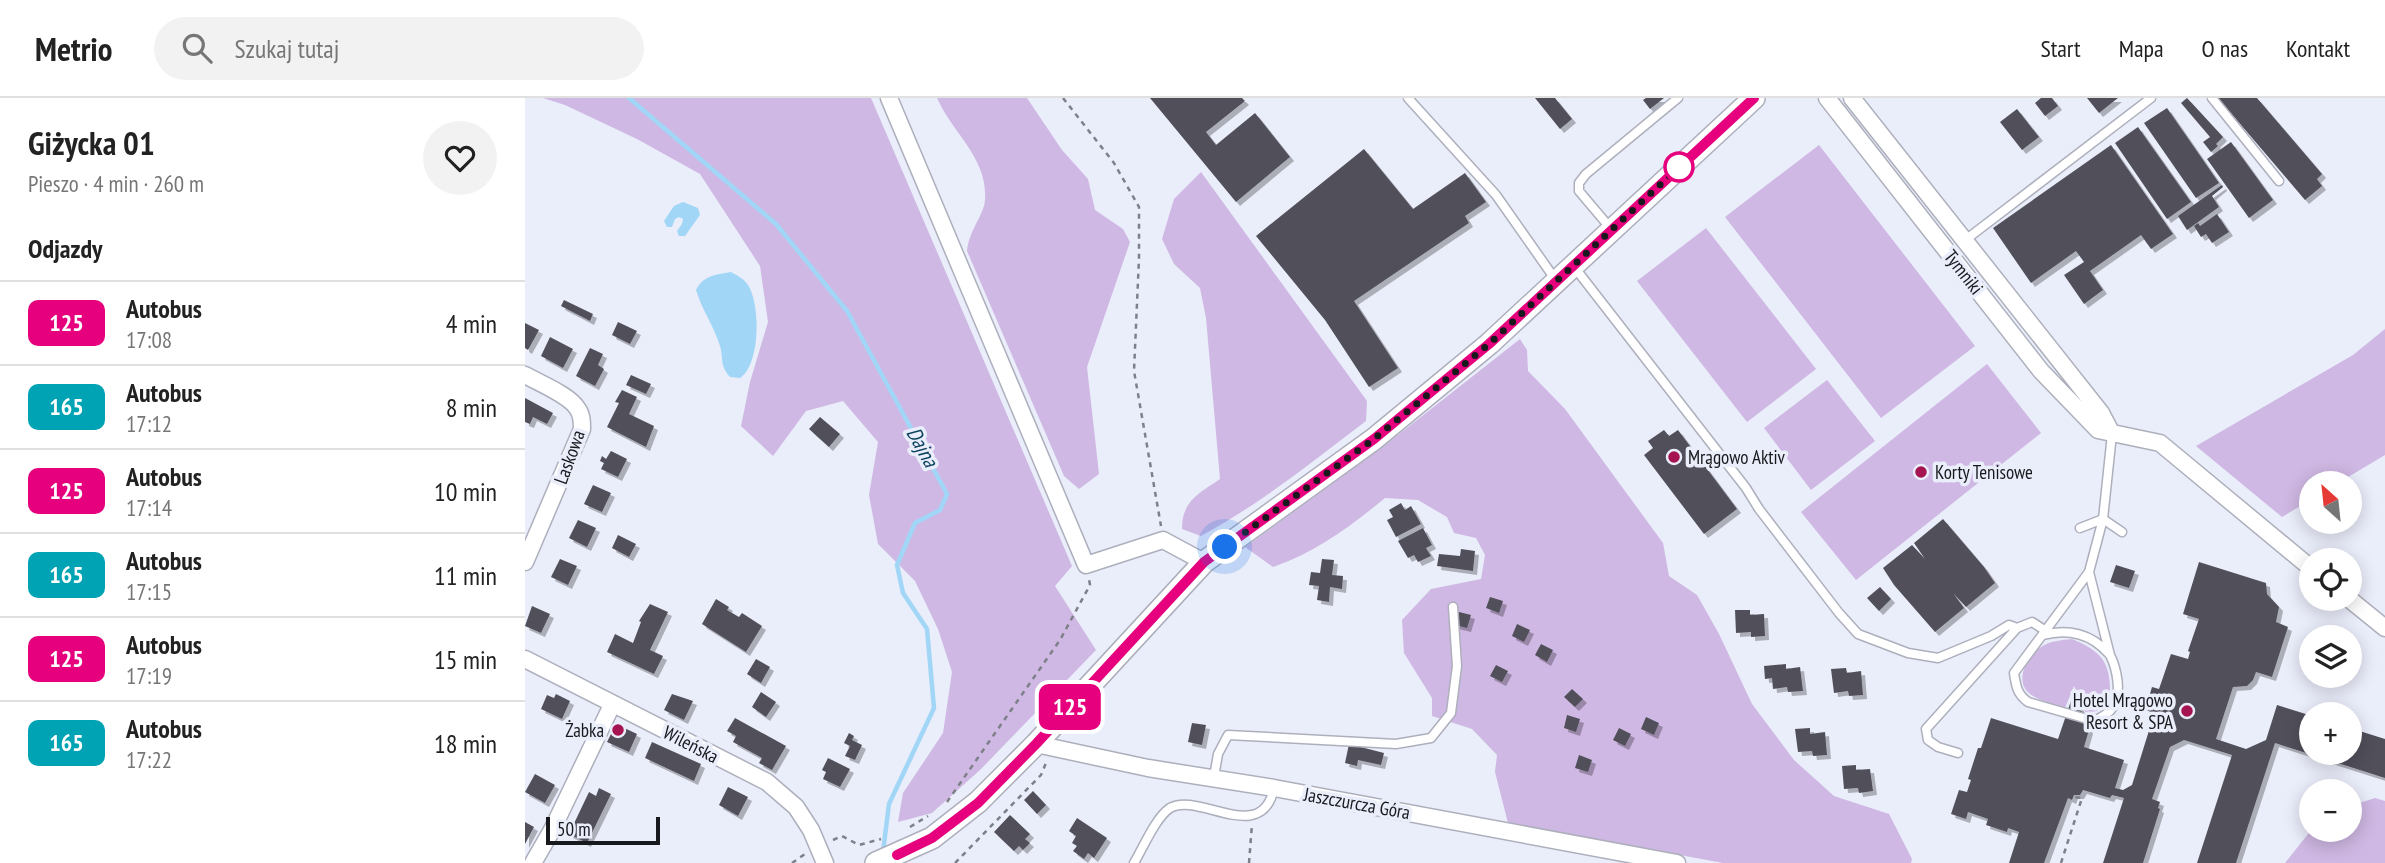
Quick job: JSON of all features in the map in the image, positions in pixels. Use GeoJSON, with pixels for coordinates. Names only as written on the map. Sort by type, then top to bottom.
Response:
{"type":"FeatureCollection","features":[{"type":"Feature","properties":{"kind":"street"},"geometry":{"type":"LineString","coordinates":[[889,98],[1086,565],[1163,540],[1204,562]]}},
{"type":"Feature","properties":{"kind":"street"},"geometry":{"type":"LineString","coordinates":[[876,863],[932,838],[1042,750],[1204,562],[1374,439],[1489,344],[1754,98]]}},
{"type":"Feature","properties":{"kind":"street","name":"Tymniki"},"geometry":{"type":"LineString","coordinates":[[1827,98],[2041,371],[2098,430],[2160,443],[2299,558]]}},
{"type":"Feature","properties":{"kind":"street","name":"Tymniki"},"geometry":{"type":"LineString","coordinates":[[1851,98],[2101,413],[2112,435]]}},
{"type":"Feature","properties":{"kind":"street","name":"Laskowa"},"geometry":{"type":"LineString","coordinates":[[525,375],[568,400],[577,407],[582,419],[582,429],[525,562]]}},
{"type":"Feature","properties":{"kind":"street"},"geometry":{"type":"LineString","coordinates":[[2362,609],[2385,628]]}},
{"type":"Feature","properties":{"kind":"street","name":"Wileńska"},"geometry":{"type":"LineString","coordinates":[[525,659],[767,782],[796,807],[811,830],[825,863]]}},
{"type":"Feature","properties":{"kind":"street"},"geometry":{"type":"LineString","coordinates":[[533,863],[552,830],[612,705]]}},
{"type":"Feature","properties":{"kind":"street","name":"Jaszczurcza Góra"},"geometry":{"type":"LineString","coordinates":[[1042,750],[1214,777],[1677,863]]}},
{"type":"Feature","properties":{"kind":"lane"},"geometry":{"type":"LineString","coordinates":[[1408,98],[1496,195],[1557,281]]}},
{"type":"Feature","properties":{"kind":"lane"},"geometry":{"type":"LineString","coordinates":[[1612,230],[1579,191],[1579,183],[1586,174],[1678,98]]}},
{"type":"Feature","properties":{"kind":"lane"},"geometry":{"type":"LineString","coordinates":[[1964,241],[2151,98]]}},
{"type":"Feature","properties":{"kind":"lane"},"geometry":{"type":"LineString","coordinates":[[2212,98],[2279,181]]}},
{"type":"Feature","properties":{"kind":"lane"},"geometry":{"type":"LineString","coordinates":[[1573,266],[1697,423],[1831,603],[1858,634],[1909,653],[1938,658],[1991,636],[2009,625],[2017,628]]}},
{"type":"Feature","properties":{"kind":"lane"},"geometry":{"type":"LineString","coordinates":[[2089,572],[2115,666],[2117,696],[2113,708],[2094,721],[2028,702],[2015,686],[2014,673],[2089,572],[2103,519],[2112,435]]}},
{"type":"Feature","properties":{"kind":"lane"},"geometry":{"type":"LineString","coordinates":[[2080,528],[2103,519]]}},
{"type":"Feature","properties":{"kind":"lane"},"geometry":{"type":"LineString","coordinates":[[2103,519],[2122,532]]}},
{"type":"Feature","properties":{"kind":"lane"},"geometry":{"type":"LineString","coordinates":[[1214,777],[1218,754],[1228,735],[1396,744],[1430,738],[1451,713],[1457,666],[1454,607]]}},
{"type":"Feature","properties":{"kind":"lane"},"geometry":{"type":"LineString","coordinates":[[1958,753],[1938,747],[1928,740],[1926,729],[2017,628],[2032,622],[2044,633],[2073,632],[2092,639],[2110,655]]}},
{"type":"Feature","properties":{"kind":"lane"},"geometry":{"type":"LineString","coordinates":[[1134,863],[1159,819],[1170,808],[1181,804],[1243,816],[1259,813],[1272,799],[1274,788]]}},
{"type":"Feature","properties":{"kind":"path"},"geometry":{"type":"LineString","coordinates":[[1063,98],[1114,163],[1139,207],[1134,371],[1163,540]]}},
{"type":"Feature","properties":{"kind":"path"},"geometry":{"type":"LineString","coordinates":[[943,808],[1060,640],[1090,584],[1086,565]]}},
{"type":"Feature","properties":{"kind":"path"},"geometry":{"type":"LineString","coordinates":[[955,863],[1041,775],[1042,750]]}},
{"type":"Feature","properties":{"kind":"path"},"geometry":{"type":"LineString","coordinates":[[2061,863],[2082,798],[2073,797]]}},
{"type":"Feature","properties":{"kind":"path"},"geometry":{"type":"LineString","coordinates":[[903,831],[933,814]]}},
{"type":"Feature","properties":{"kind":"path"},"geometry":{"type":"LineString","coordinates":[[1249,863],[1252,814]]}},
{"type":"Feature","properties":{"kind":"path"},"geometry":{"type":"LineString","coordinates":[[792,863],[842,836],[859,845],[881,839]]}},
{"type":"Feature","properties":{"kind":"shaded area"},"geometry":{"type":"Polygon","coordinates":[[[543,98],[871,98],[1072,566],[1055,586],[1096,650],[980,770],[932,813],[898,822],[903,793],[943,733],[952,672],[938,629],[915,581],[878,544],[869,495],[878,442],[843,401],[806,411],[773,456],[741,426],[750,382],[768,322],[760,266],[700,174],[637,139],[565,105],[543,98]]]}},
{"type":"Feature","properties":{"kind":"shaded area"},"geometry":{"type":"Polygon","coordinates":[[[937,98],[1027,98],[1062,150],[1088,179],[1095,210],[1123,229],[1130,242],[1087,367],[1099,474],[1079,489],[1064,476],[967,251],[984,206],[984,185],[975,159],[937,98]]]}},
{"type":"Feature","properties":{"kind":"shaded area"},"geometry":{"type":"Polygon","coordinates":[[[1819,145],[1975,346],[1881,418],[1725,217],[1819,145]]]}},
{"type":"Feature","properties":{"kind":"shaded area"},"geometry":{"type":"Polygon","coordinates":[[[1201,172],[1367,401],[1366,421],[1265,496],[1201,536],[1182,529],[1188,505],[1198,494],[1220,479],[1206,318],[1200,288],[1174,264],[1162,239],[1174,199],[1201,172]]]}},
{"type":"Feature","properties":{"kind":"shaded area"},"geometry":{"type":"Polygon","coordinates":[[[1706,228],[1816,369],[1747,422],[1637,281],[1706,228]]]}},
{"type":"Feature","properties":{"kind":"shaded area"},"geometry":{"type":"Polygon","coordinates":[[[2385,329],[2385,455],[2358,471],[2299,471],[2299,507],[2282,517],[2196,446],[2353,355],[2385,329]]]}},
{"type":"Feature","properties":{"kind":"shaded area"},"geometry":{"type":"Polygon","coordinates":[[[1520,339],[1527,350],[1528,371],[1565,409],[1663,543],[1669,576],[1697,595],[1752,704],[1794,760],[1834,796],[1889,814],[1912,859],[1911,863],[1723,863],[1508,823],[1495,772],[1497,755],[1472,729],[1432,716],[1432,698],[1404,653],[1402,620],[1431,589],[1481,579],[1485,555],[1476,538],[1454,533],[1447,517],[1418,500],[1385,498],[1332,538],[1273,567],[1245,547],[1384,446],[1520,339]]]}},
{"type":"Feature","properties":{"kind":"shaded area","name":"Korty Tenisowe"},"geometry":{"type":"Polygon","coordinates":[[[1987,364],[2041,433],[1856,580],[1801,512],[1987,364]]]}},
{"type":"Feature","properties":{"kind":"shaded area"},"geometry":{"type":"Polygon","coordinates":[[[1827,380],[1875,441],[1811,490],[1764,428],[1827,380]]]}},
{"type":"Feature","properties":{"kind":"shaded area"},"geometry":{"type":"Polygon","coordinates":[[[2072,639],[2098,654],[2107,667],[2110,697],[2097,711],[2086,713],[2074,686],[2065,708],[2037,698],[2025,688],[2024,669],[2036,651],[2048,643],[2072,639]]]}},
{"type":"Feature","properties":{"kind":"shaded area"},"geometry":{"type":"Polygon","coordinates":[[[2375,798],[2385,801],[2385,863],[2285,863],[2302,842],[2362,842],[2362,802],[2375,798]]]}},
{"type":"Feature","properties":{"kind":"water"},"geometry":{"type":"Polygon","coordinates":[[[683,202],[698,208],[700,215],[685,236],[679,236],[677,231],[683,219],[675,219],[672,227],[667,227],[664,221],[674,206],[683,202]]]}},
{"type":"Feature","properties":{"kind":"water"},"geometry":{"type":"Polygon","coordinates":[[[731,272],[748,285],[755,306],[755,348],[747,371],[740,378],[730,377],[724,369],[717,339],[696,290],[706,279],[731,272]]]}},
{"type":"Feature","properties":{"kind":"building"},"geometry":{"type":"Polygon","coordinates":[[[1150,98],[1242,98],[1245,101],[1206,132],[1216,145],[1255,113],[1290,157],[1236,202],[1150,98]]]}},
{"type":"Feature","properties":{"kind":"building"},"geometry":{"type":"Polygon","coordinates":[[[1535,98],[1555,98],[1572,119],[1560,129],[1535,98]]]}},
{"type":"Feature","properties":{"kind":"building"},"geometry":{"type":"Polygon","coordinates":[[[1664,98],[1650,109],[1643,100],[1664,98]]]}},
{"type":"Feature","properties":{"kind":"building"},"geometry":{"type":"Polygon","coordinates":[[[2041,98],[2052,98],[2058,106],[2045,116],[2035,103],[2041,98]]]}},
{"type":"Feature","properties":{"kind":"building"},"geometry":{"type":"Polygon","coordinates":[[[2087,98],[2118,98],[2099,113],[2087,98]]]}},
{"type":"Feature","properties":{"kind":"building"},"geometry":{"type":"Polygon","coordinates":[[[2187,98],[2223,137],[2211,152],[2203,142],[2210,137],[2181,103],[2187,98]]]}},
{"type":"Feature","properties":{"kind":"building"},"geometry":{"type":"Polygon","coordinates":[[[2218,98],[2257,98],[2322,174],[2317,179],[2322,186],[2305,200],[2218,98]]]}},
{"type":"Feature","properties":{"kind":"building"},"geometry":{"type":"Polygon","coordinates":[[[2167,108],[2219,183],[2196,198],[2144,123],[2167,108]]]}},
{"type":"Feature","properties":{"kind":"building"},"geometry":{"type":"Polygon","coordinates":[[[2017,109],[2039,137],[2022,150],[2000,122],[2017,109]]]}},
{"type":"Feature","properties":{"kind":"building"},"geometry":{"type":"Polygon","coordinates":[[[2138,127],[2191,202],[2167,219],[2115,143],[2138,127]]]}},
{"type":"Feature","properties":{"kind":"building"},"geometry":{"type":"Polygon","coordinates":[[[2231,142],[2273,200],[2249,218],[2207,159],[2231,142]]]}},
{"type":"Feature","properties":{"kind":"building"},"geometry":{"type":"Polygon","coordinates":[[[2111,145],[2173,234],[2151,249],[2141,235],[2090,271],[2103,290],[2084,304],[2064,275],[2084,262],[2076,251],[2031,283],[1993,228],[2111,145]]]}},
{"type":"Feature","properties":{"kind":"building"},"geometry":{"type":"Polygon","coordinates":[[[1364,149],[1413,209],[1465,173],[1486,202],[1465,216],[1469,223],[1354,301],[1398,368],[1369,387],[1325,320],[1256,236],[1364,149]]]}},
{"type":"Feature","properties":{"kind":"building"},"geometry":{"type":"Polygon","coordinates":[[[2222,185],[2212,196],[2219,207],[2187,230],[2178,216],[2222,185]]]}},
{"type":"Feature","properties":{"kind":"building"},"geometry":{"type":"Polygon","coordinates":[[[2217,214],[2229,232],[2212,243],[2206,234],[2201,237],[2194,226],[2198,223],[2200,226],[2217,214]]]}},
{"type":"Feature","properties":{"kind":"building"},"geometry":{"type":"Polygon","coordinates":[[[564,300],[593,314],[590,321],[561,306],[564,300]]]}},
{"type":"Feature","properties":{"kind":"building"},"geometry":{"type":"Polygon","coordinates":[[[618,322],[637,331],[630,344],[612,335],[618,322]]]}},
{"type":"Feature","properties":{"kind":"building"},"geometry":{"type":"Polygon","coordinates":[[[525,323],[539,330],[528,350],[525,348],[525,323]]]}},
{"type":"Feature","properties":{"kind":"building"},"geometry":{"type":"Polygon","coordinates":[[[550,337],[573,349],[563,368],[541,356],[550,337]]]}},
{"type":"Feature","properties":{"kind":"building"},"geometry":{"type":"Polygon","coordinates":[[[590,348],[603,354],[598,365],[604,369],[595,386],[576,376],[590,348]]]}},
{"type":"Feature","properties":{"kind":"building"},"geometry":{"type":"Polygon","coordinates":[[[631,375],[651,384],[646,394],[626,385],[631,375]]]}},
{"type":"Feature","properties":{"kind":"building"},"geometry":{"type":"Polygon","coordinates":[[[622,390],[637,397],[629,414],[654,426],[646,447],[607,427],[619,403],[615,402],[622,390]]]}},
{"type":"Feature","properties":{"kind":"building"},"geometry":{"type":"Polygon","coordinates":[[[525,398],[553,413],[547,424],[533,417],[530,424],[525,422],[525,398]]]}},
{"type":"Feature","properties":{"kind":"building"},"geometry":{"type":"Polygon","coordinates":[[[820,417],[840,434],[829,447],[809,429],[820,417]]]}},
{"type":"Feature","properties":{"kind":"building"},"geometry":{"type":"Polygon","coordinates":[[[1664,430],[1669,436],[1678,430],[1737,509],[1704,534],[1644,455],[1653,448],[1648,441],[1664,430]]]}},
{"type":"Feature","properties":{"kind":"building"},"geometry":{"type":"Polygon","coordinates":[[[611,451],[627,459],[618,477],[601,469],[604,463],[600,461],[602,456],[606,459],[611,451]]]}},
{"type":"Feature","properties":{"kind":"building"},"geometry":{"type":"Polygon","coordinates":[[[593,485],[611,493],[602,512],[584,504],[593,485]]]}},
{"type":"Feature","properties":{"kind":"building"},"geometry":{"type":"Polygon","coordinates":[[[1401,503],[1405,510],[1411,506],[1421,524],[1396,537],[1387,520],[1393,517],[1389,510],[1401,503]]]}},
{"type":"Feature","properties":{"kind":"building"},"geometry":{"type":"Polygon","coordinates":[[[1943,519],[1995,583],[1966,607],[1953,593],[1964,608],[1935,632],[1894,585],[1883,568],[1912,545],[1925,559],[1914,543],[1943,519]]]}},
{"type":"Feature","properties":{"kind":"building"},"geometry":{"type":"Polygon","coordinates":[[[578,520],[596,528],[587,547],[569,538],[578,520]]]}},
{"type":"Feature","properties":{"kind":"building"},"geometry":{"type":"Polygon","coordinates":[[[1423,528],[1432,545],[1426,548],[1431,556],[1418,562],[1414,555],[1408,558],[1398,541],[1423,528]]]}},
{"type":"Feature","properties":{"kind":"building"},"geometry":{"type":"Polygon","coordinates":[[[618,535],[636,544],[629,557],[612,548],[618,535]]]}},
{"type":"Feature","properties":{"kind":"building"},"geometry":{"type":"Polygon","coordinates":[[[1461,549],[1475,551],[1473,571],[1437,566],[1439,554],[1460,556],[1461,549]]]}},
{"type":"Feature","properties":{"kind":"building"},"geometry":{"type":"Polygon","coordinates":[[[560,559],[577,566],[568,585],[551,577],[560,559]]]}},
{"type":"Feature","properties":{"kind":"building"},"geometry":{"type":"Polygon","coordinates":[[[1322,559],[1334,560],[1332,575],[1343,576],[1342,589],[1330,587],[1329,602],[1317,600],[1319,586],[1309,585],[1311,572],[1320,573],[1322,559]]]}},
{"type":"Feature","properties":{"kind":"building","name":"Hotel Mrągowo Resort & SPA"},"geometry":{"type":"Polygon","coordinates":[[[2199,562],[2266,583],[2267,594],[2279,607],[2276,622],[2288,627],[2272,677],[2256,672],[2247,686],[2233,687],[2216,739],[2246,749],[2266,740],[2277,705],[2299,712],[2299,751],[2275,743],[2236,863],[2197,863],[2232,755],[2184,740],[2170,747],[2152,799],[2160,802],[2160,809],[2143,863],[2103,863],[2124,798],[2112,795],[2110,798],[2083,790],[2080,795],[2074,795],[2072,800],[2068,798],[2044,863],[2009,863],[2019,832],[2008,828],[2007,832],[1986,825],[1988,819],[1968,812],[1966,819],[1951,814],[1959,790],[1967,792],[1971,780],[1968,779],[1978,748],[1981,748],[1991,718],[2058,739],[2074,692],[2089,730],[2084,747],[2124,760],[2115,788],[2123,790],[2132,785],[2152,721],[2149,720],[2152,712],[2145,710],[2152,687],[2159,689],[2171,654],[2188,659],[2188,651],[2199,619],[2183,614],[2199,562]]]}},
{"type":"Feature","properties":{"kind":"building"},"geometry":{"type":"Polygon","coordinates":[[[2116,565],[2135,571],[2129,588],[2110,582],[2116,565]]]}},
{"type":"Feature","properties":{"kind":"building"},"geometry":{"type":"Polygon","coordinates":[[[1880,587],[1891,599],[1879,611],[1867,598],[1880,587]]]}},
{"type":"Feature","properties":{"kind":"building"},"geometry":{"type":"Polygon","coordinates":[[[1490,597],[1503,601],[1499,613],[1486,608],[1490,597]]]}},
{"type":"Feature","properties":{"kind":"building"},"geometry":{"type":"Polygon","coordinates":[[[716,599],[729,607],[727,610],[739,617],[742,613],[762,626],[746,652],[702,624],[716,599]]]}},
{"type":"Feature","properties":{"kind":"building"},"geometry":{"type":"Polygon","coordinates":[[[650,604],[668,612],[650,650],[663,656],[654,674],[607,652],[615,634],[633,643],[641,622],[639,621],[650,604]]]}},
{"type":"Feature","properties":{"kind":"building"},"geometry":{"type":"Polygon","coordinates":[[[532,606],[550,614],[541,633],[525,626],[532,606]]]}},
{"type":"Feature","properties":{"kind":"building"},"geometry":{"type":"Polygon","coordinates":[[[1735,610],[1750,610],[1750,615],[1764,614],[1765,636],[1751,637],[1751,632],[1736,633],[1735,610]]]}},
{"type":"Feature","properties":{"kind":"building"},"geometry":{"type":"Polygon","coordinates":[[[1459,612],[1471,615],[1467,628],[1455,625],[1459,612]]]}},
{"type":"Feature","properties":{"kind":"building"},"geometry":{"type":"Polygon","coordinates":[[[1517,624],[1530,630],[1524,642],[1512,636],[1517,624]]]}},
{"type":"Feature","properties":{"kind":"building"},"geometry":{"type":"Polygon","coordinates":[[[1541,644],[1553,650],[1547,662],[1535,655],[1541,644]]]}},
{"type":"Feature","properties":{"kind":"building"},"geometry":{"type":"Polygon","coordinates":[[[756,659],[770,667],[761,683],[747,674],[756,659]]]}},
{"type":"Feature","properties":{"kind":"building"},"geometry":{"type":"Polygon","coordinates":[[[1786,664],[1786,669],[1800,667],[1803,691],[1788,692],[1787,687],[1773,689],[1772,678],[1765,679],[1764,666],[1786,664]]]}},
{"type":"Feature","properties":{"kind":"building"},"geometry":{"type":"Polygon","coordinates":[[[1496,665],[1508,671],[1502,682],[1490,676],[1496,665]]]}},
{"type":"Feature","properties":{"kind":"building"},"geometry":{"type":"Polygon","coordinates":[[[1846,668],[1847,673],[1861,671],[1863,695],[1849,696],[1848,691],[1834,693],[1831,669],[1846,668]]]}},
{"type":"Feature","properties":{"kind":"building"},"geometry":{"type":"Polygon","coordinates":[[[1572,689],[1583,699],[1575,707],[1564,697],[1572,689]]]}},
{"type":"Feature","properties":{"kind":"building"},"geometry":{"type":"Polygon","coordinates":[[[761,692],[776,702],[766,717],[752,707],[761,692]]]}},
{"type":"Feature","properties":{"kind":"building"},"geometry":{"type":"Polygon","coordinates":[[[556,694],[570,701],[562,719],[541,709],[547,695],[554,698],[556,694]]]}},
{"type":"Feature","properties":{"kind":"building"},"geometry":{"type":"Polygon","coordinates":[[[672,694],[693,701],[684,720],[664,710],[672,694]]]}},
{"type":"Feature","properties":{"kind":"building"},"geometry":{"type":"Polygon","coordinates":[[[1567,715],[1580,719],[1576,732],[1564,728],[1567,715]]]}},
{"type":"Feature","properties":{"kind":"building"},"geometry":{"type":"Polygon","coordinates":[[[1646,717],[1659,723],[1654,735],[1641,729],[1646,717]]]}},
{"type":"Feature","properties":{"kind":"building"},"geometry":{"type":"Polygon","coordinates":[[[735,718],[786,746],[772,770],[759,763],[762,758],[733,742],[736,736],[727,731],[735,718]]]}},
{"type":"Feature","properties":{"kind":"building"},"geometry":{"type":"Polygon","coordinates":[[[1192,723],[1206,725],[1202,745],[1188,742],[1192,723]]]}},
{"type":"Feature","properties":{"kind":"building"},"geometry":{"type":"Polygon","coordinates":[[[616,724],[637,734],[629,752],[607,742],[616,724]]]}},
{"type":"Feature","properties":{"kind":"building"},"geometry":{"type":"Polygon","coordinates":[[[1619,728],[1631,734],[1625,746],[1613,740],[1619,728]]]}},
{"type":"Feature","properties":{"kind":"building"},"geometry":{"type":"Polygon","coordinates":[[[1810,728],[1810,734],[1825,732],[1827,755],[1813,756],[1812,751],[1798,752],[1795,729],[1810,728]]]}},
{"type":"Feature","properties":{"kind":"building","name":"Hotel Mrągowo Resort & SPA"},"geometry":{"type":"Polygon","coordinates":[[[2362,732],[2385,739],[2385,778],[2344,765],[2362,765],[2362,732]]]}},
{"type":"Feature","properties":{"kind":"building"},"geometry":{"type":"Polygon","coordinates":[[[849,733],[854,736],[852,740],[862,745],[855,760],[845,756],[850,746],[844,743],[849,733]]]}},
{"type":"Feature","properties":{"kind":"building"},"geometry":{"type":"Polygon","coordinates":[[[652,742],[701,764],[694,781],[645,758],[652,742]]]}},
{"type":"Feature","properties":{"kind":"building"},"geometry":{"type":"Polygon","coordinates":[[[1349,744],[1384,753],[1381,765],[1358,760],[1357,766],[1345,763],[1349,744]]]}},
{"type":"Feature","properties":{"kind":"building"},"geometry":{"type":"Polygon","coordinates":[[[1579,755],[1592,760],[1588,772],[1575,768],[1579,755]]]}},
{"type":"Feature","properties":{"kind":"building"},"geometry":{"type":"Polygon","coordinates":[[[828,758],[850,769],[840,787],[823,779],[826,772],[822,770],[828,758]]]}},
{"type":"Feature","properties":{"kind":"building"},"geometry":{"type":"Polygon","coordinates":[[[1856,765],[1856,770],[1870,769],[1873,791],[1859,793],[1858,788],[1844,789],[1842,766],[1856,765]]]}},
{"type":"Feature","properties":{"kind":"building"},"geometry":{"type":"Polygon","coordinates":[[[535,774],[555,785],[545,803],[525,792],[535,774]]]}},
{"type":"Feature","properties":{"kind":"building"},"geometry":{"type":"Polygon","coordinates":[[[728,787],[748,797],[738,816],[719,805],[728,787]]]}},
{"type":"Feature","properties":{"kind":"building"},"geometry":{"type":"Polygon","coordinates":[[[599,788],[611,794],[587,843],[569,834],[589,792],[596,796],[599,788]]]}},
{"type":"Feature","properties":{"kind":"building"},"geometry":{"type":"Polygon","coordinates":[[[1033,791],[1046,805],[1037,814],[1024,800],[1033,791]]]}},
{"type":"Feature","properties":{"kind":"building"},"geometry":{"type":"Polygon","coordinates":[[[1010,815],[1030,834],[1025,839],[1030,843],[1023,850],[1019,846],[1014,851],[994,832],[1010,815]]]}},
{"type":"Feature","properties":{"kind":"building"},"geometry":{"type":"Polygon","coordinates":[[[1077,818],[1107,838],[1094,858],[1088,853],[1084,859],[1073,851],[1077,846],[1072,843],[1076,836],[1069,831],[1077,818]]]}},
{"type":"Feature","properties":{"kind":"building"},"geometry":{"type":"Polygon","coordinates":[[[525,822],[534,827],[525,844],[525,822]]]}},
{"type":"Feature","properties":{"kind":"waterway","name":"Dajna"},"geometry":{"type":"LineString","coordinates":[[629,98],[776,224],[847,311],[947,494],[940,510],[915,523],[897,565],[903,593],[927,629],[934,708],[889,804],[883,852]]}},
{"type":"Feature","properties":{"kind":"bus line","name":"125"},"geometry":{"type":"LineString","coordinates":[[897,855],[932,838],[978,803],[1204,562],[1374,439],[1489,344],[1754,98]]}},
{"type":"Feature","properties":{"kind":"place","name":"Mrągowo Aktiv"},"geometry":{"type":"Point","coordinates":[1674,457]}},
{"type":"Feature","properties":{"kind":"place","name":"Korty Tenisowe"},"geometry":{"type":"Point","coordinates":[1921,472]}},
{"type":"Feature","properties":{"kind":"place","name":"Hotel Mrągowo Resort & SPA"},"geometry":{"type":"Point","coordinates":[2187,711]}},
{"type":"Feature","properties":{"kind":"place","name":"Żabka"},"geometry":{"type":"Point","coordinates":[618,730]}},
{"type":"Feature","properties":{"kind":"route"},"geometry":{"type":"LineString","coordinates":[[1225,547],[1374,439],[1489,344],[1679,167]]}}]}
